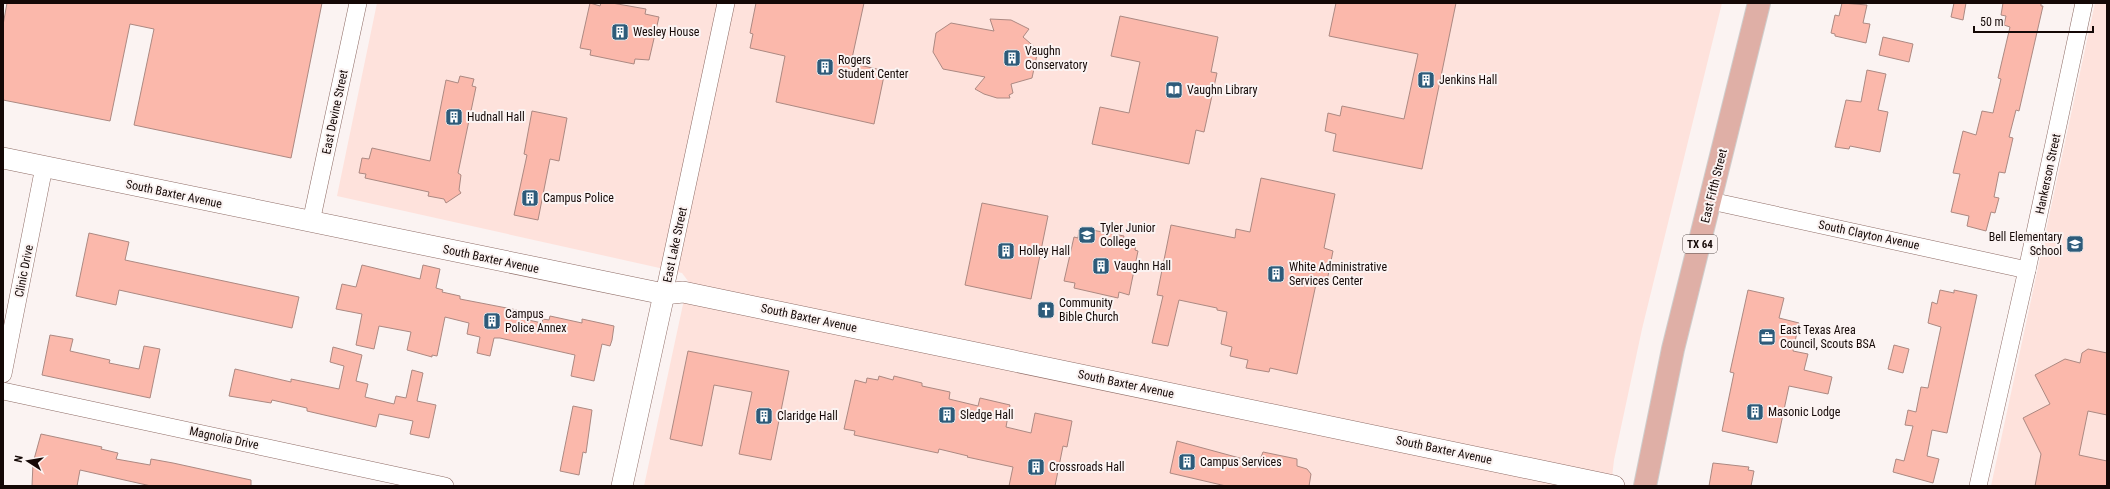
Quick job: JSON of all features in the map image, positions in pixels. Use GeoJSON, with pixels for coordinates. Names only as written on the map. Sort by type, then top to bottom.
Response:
{"type":"FeatureCollection","features":[{"type":"Feature","properties":{"kind":"main road","name":"East Fifth Street"},"geometry":{"type":"LineString","coordinates":[[1645,486],[1672,356],[1759,3]]}},
{"type":"Feature","properties":{"kind":"street","name":"East Devine Street"},"geometry":{"type":"LineString","coordinates":[[311,222],[358,3]]}},
{"type":"Feature","properties":{"kind":"street","name":"East Lake Street"},"geometry":{"type":"LineString","coordinates":[[622,486],[726,3]]}},
{"type":"Feature","properties":{"kind":"street","name":"Hankerson Street"},"geometry":{"type":"LineString","coordinates":[[1978,486],[2027,270],[2084,3]]}},
{"type":"Feature","properties":{"kind":"street","name":"South Baxter Avenue"},"geometry":{"type":"LineString","coordinates":[[3,158],[664,294],[683,292],[1614,486]]}},
{"type":"Feature","properties":{"kind":"street","name":"Clinic Drive"},"geometry":{"type":"LineString","coordinates":[[3,374],[44,167]]}},
{"type":"Feature","properties":{"kind":"street","name":"South Clayton Avenue"},"geometry":{"type":"LineString","coordinates":[[1711,201],[2027,270]]}},
{"type":"Feature","properties":{"kind":"street","name":"Magnolia Drive"},"geometry":{"type":"LineString","coordinates":[[3,391],[445,486]]}},
{"type":"Feature","properties":{"kind":"shaded area","name":"Tyler Junior College"},"geometry":{"type":"Polygon","coordinates":[[[377,3],[1722,3],[1642,329],[1614,460],[1611,486],[644,486],[688,281],[682,273],[337,196],[377,3]]]}},
{"type":"Feature","properties":{"kind":"shaded area","name":"Bell Elementary School"},"geometry":{"type":"Polygon","coordinates":[[[2095,3],[2107,3],[2107,486],[1991,486],[2095,3]]]}},
{"type":"Feature","properties":{"kind":"building"},"geometry":{"type":"Polygon","coordinates":[[[7,3],[322,3],[291,158],[134,125],[154,29],[130,24],[110,121],[3,100],[3,25],[7,3]]]}},
{"type":"Feature","properties":{"kind":"building","name":"Wesley House"},"geometry":{"type":"Polygon","coordinates":[[[590,3],[600,6],[601,3],[612,3],[646,9],[645,14],[659,17],[649,60],[635,59],[634,64],[590,55],[591,50],[580,48],[590,3]]]}},
{"type":"Feature","properties":{"kind":"building","name":"Rogers Student Center"},"geometry":{"type":"Polygon","coordinates":[[[756,3],[864,3],[851,63],[885,71],[874,124],[776,102],[785,56],[750,48],[753,34],[750,33],[756,3]]]}},
{"type":"Feature","properties":{"kind":"building","name":"Jenkins Hall"},"geometry":{"type":"Polygon","coordinates":[[[1336,3],[1456,3],[1422,169],[1333,151],[1336,134],[1325,131],[1328,113],[1340,116],[1342,106],[1404,119],[1418,54],[1329,36],[1336,3]]]}},
{"type":"Feature","properties":{"kind":"building"},"geometry":{"type":"Polygon","coordinates":[[[1842,3],[1867,5],[1863,23],[1870,24],[1866,43],[1835,36],[1835,34],[1831,33],[1835,15],[1839,16],[1842,3]]]}},
{"type":"Feature","properties":{"kind":"building"},"geometry":{"type":"Polygon","coordinates":[[[1954,3],[1966,3],[1963,20],[1951,17],[1954,3]]]}},
{"type":"Feature","properties":{"kind":"building"},"geometry":{"type":"Polygon","coordinates":[[[2003,3],[2041,3],[2041,6],[2043,6],[2019,111],[2016,110],[2009,137],[2013,138],[2005,173],[1999,172],[1994,197],[1999,198],[1995,213],[1991,212],[1986,231],[1967,226],[1969,216],[1951,212],[1960,174],[1953,173],[1963,131],[1976,135],[1982,111],[1993,113],[2001,79],[1998,78],[2010,27],[2004,25],[2006,16],[2001,15],[2003,3]]]}},
{"type":"Feature","properties":{"kind":"building","name":"Vaughn Library"},"geometry":{"type":"Polygon","coordinates":[[[1120,16],[1218,37],[1211,72],[1217,73],[1204,132],[1196,130],[1189,164],[1092,144],[1100,107],[1129,113],[1140,62],[1111,56],[1120,16]]]}},
{"type":"Feature","properties":{"kind":"building","name":"Vaughn Conservatory"},"geometry":{"type":"Polygon","coordinates":[[[990,19],[1011,20],[1029,29],[1023,37],[1038,50],[1032,78],[1011,84],[1013,93],[1009,95],[1010,98],[997,98],[984,94],[975,89],[985,77],[943,69],[933,52],[936,33],[951,23],[994,31],[990,19]]]}},
{"type":"Feature","properties":{"kind":"building"},"geometry":{"type":"Polygon","coordinates":[[[1883,37],[1913,44],[1909,62],[1879,55],[1883,37]]]}},
{"type":"Feature","properties":{"kind":"building"},"geometry":{"type":"Polygon","coordinates":[[[1867,70],[1886,74],[1878,110],[1888,112],[1880,152],[1850,146],[1849,149],[1835,147],[1846,100],[1861,102],[1867,70]]]}},
{"type":"Feature","properties":{"kind":"building","name":"Hudnall Hall"},"geometry":{"type":"Polygon","coordinates":[[[460,76],[474,79],[472,86],[476,87],[458,173],[461,175],[459,190],[461,193],[446,203],[444,199],[428,196],[429,192],[365,178],[366,174],[359,173],[362,158],[369,159],[372,148],[430,161],[446,80],[458,83],[460,76]]]}},
{"type":"Feature","properties":{"kind":"building"},"geometry":{"type":"Polygon","coordinates":[[[532,111],[567,118],[559,161],[550,159],[538,220],[514,215],[527,155],[524,154],[532,111]]]}},
{"type":"Feature","properties":{"kind":"building","name":"White Administrative Services Center"},"geometry":{"type":"Polygon","coordinates":[[[1261,178],[1335,194],[1324,248],[1333,251],[1326,286],[1316,284],[1297,374],[1270,368],[1269,372],[1246,368],[1248,360],[1230,356],[1232,347],[1221,344],[1227,312],[1217,310],[1217,308],[1179,300],[1168,346],[1152,343],[1163,296],[1157,295],[1171,225],[1235,238],[1236,229],[1250,232],[1261,178]]]}},
{"type":"Feature","properties":{"kind":"building","name":"Holley Hall"},"geometry":{"type":"Polygon","coordinates":[[[982,203],[1048,216],[1031,299],[965,285],[982,203]]]}},
{"type":"Feature","properties":{"kind":"building","name":"Vaughn Hall"},"geometry":{"type":"Polygon","coordinates":[[[1079,230],[1092,233],[1092,230],[1124,236],[1123,240],[1136,242],[1135,250],[1138,251],[1129,295],[1119,292],[1118,298],[1074,288],[1075,283],[1064,281],[1074,237],[1078,238],[1079,230]]]}},
{"type":"Feature","properties":{"kind":"building"},"geometry":{"type":"Polygon","coordinates":[[[89,233],[129,242],[125,260],[299,297],[292,328],[119,290],[116,305],[76,296],[89,233]]]}},
{"type":"Feature","properties":{"kind":"building"},"geometry":{"type":"Polygon","coordinates":[[[362,265],[420,279],[423,265],[440,269],[436,288],[443,290],[442,292],[460,296],[460,299],[517,310],[515,317],[542,323],[543,319],[549,320],[550,316],[582,323],[582,319],[614,326],[612,340],[610,346],[602,344],[594,381],[571,376],[575,355],[500,338],[494,338],[490,356],[477,353],[480,337],[467,334],[469,323],[445,317],[437,356],[432,355],[432,357],[407,350],[411,332],[379,326],[374,349],[356,345],[362,314],[336,309],[342,284],[356,287],[362,265]]]}},
{"type":"Feature","properties":{"kind":"building","name":"East Texas Area Council, Scouts BSA"},"geometry":{"type":"Polygon","coordinates":[[[1748,290],[1784,298],[1779,318],[1799,323],[1793,351],[1808,354],[1804,370],[1832,377],[1828,394],[1789,386],[1777,443],[1722,431],[1734,373],[1730,372],[1748,290]]]}},
{"type":"Feature","properties":{"kind":"building"},"geometry":{"type":"Polygon","coordinates":[[[1940,290],[1954,293],[1954,290],[1977,295],[1947,433],[1932,430],[1927,456],[1939,459],[1933,483],[1893,472],[1896,459],[1904,461],[1913,426],[1905,425],[1908,410],[1916,412],[1921,387],[1928,388],[1941,327],[1928,323],[1932,302],[1937,304],[1940,290]]]}},
{"type":"Feature","properties":{"kind":"building"},"geometry":{"type":"Polygon","coordinates":[[[50,335],[73,339],[70,351],[110,360],[109,363],[139,369],[144,346],[160,349],[150,398],[42,375],[50,335]]]}},
{"type":"Feature","properties":{"kind":"building"},"geometry":{"type":"Polygon","coordinates":[[[1894,345],[1909,349],[1903,373],[1888,369],[1894,345]]]}},
{"type":"Feature","properties":{"kind":"building"},"geometry":{"type":"Polygon","coordinates":[[[333,347],[362,355],[356,381],[368,384],[365,397],[394,404],[396,396],[406,398],[412,370],[423,373],[417,401],[436,405],[429,438],[410,434],[413,421],[379,414],[376,427],[307,411],[307,408],[272,400],[271,403],[229,396],[235,369],[291,382],[291,379],[339,389],[344,366],[330,362],[333,347]]]}},
{"type":"Feature","properties":{"kind":"building"},"geometry":{"type":"Polygon","coordinates":[[[2088,349],[2107,353],[2107,415],[2088,411],[2079,455],[2107,461],[2107,486],[2035,486],[2041,454],[2023,418],[2050,404],[2035,375],[2065,359],[2080,363],[2082,353],[2088,349]]]}},
{"type":"Feature","properties":{"kind":"building","name":"Claridge Hall"},"geometry":{"type":"Polygon","coordinates":[[[688,351],[789,371],[771,460],[739,454],[752,392],[714,385],[702,446],[670,439],[688,351]]]}},
{"type":"Feature","properties":{"kind":"building"},"geometry":{"type":"Polygon","coordinates":[[[879,376],[893,380],[894,376],[922,383],[922,386],[950,392],[949,399],[978,406],[980,398],[1010,405],[1006,427],[1031,433],[1035,413],[1072,421],[1067,447],[1063,446],[1055,486],[1009,486],[1013,467],[939,449],[938,453],[854,435],[855,431],[844,429],[855,380],[866,383],[867,378],[878,380],[879,376]]]}},
{"type":"Feature","properties":{"kind":"building"},"geometry":{"type":"Polygon","coordinates":[[[573,406],[592,410],[586,453],[583,452],[579,475],[560,471],[573,406]]]}},
{"type":"Feature","properties":{"kind":"building"},"geometry":{"type":"Polygon","coordinates":[[[41,434],[102,447],[101,449],[118,453],[116,459],[150,465],[151,459],[173,463],[251,480],[251,486],[151,486],[80,470],[77,486],[32,486],[33,463],[41,434]]]}},
{"type":"Feature","properties":{"kind":"building"},"geometry":{"type":"Polygon","coordinates":[[[1177,441],[1259,462],[1263,452],[1297,459],[1297,466],[1307,469],[1311,474],[1309,486],[1226,486],[1170,473],[1177,441]]]}},
{"type":"Feature","properties":{"kind":"building"},"geometry":{"type":"Polygon","coordinates":[[[1713,463],[1749,467],[1748,470],[1754,471],[1751,486],[1709,486],[1713,463]]]}},
{"type":"Feature","properties":{"kind":"place","name":"Wesley House"},"geometry":{"type":"Point","coordinates":[620,32]}},
{"type":"Feature","properties":{"kind":"place","name":"Vaughn Conservatory"},"geometry":{"type":"Point","coordinates":[1012,58]}},
{"type":"Feature","properties":{"kind":"place","name":"Rogers Student Center"},"geometry":{"type":"Point","coordinates":[825,67]}},
{"type":"Feature","properties":{"kind":"place","name":"Jenkins Hall"},"geometry":{"type":"Point","coordinates":[1426,80]}},
{"type":"Feature","properties":{"kind":"place","name":"Vaughn Library"},"geometry":{"type":"Point","coordinates":[1174,90]}},
{"type":"Feature","properties":{"kind":"place","name":"Hudnall Hall"},"geometry":{"type":"Point","coordinates":[454,117]}},
{"type":"Feature","properties":{"kind":"place","name":"Campus Police"},"geometry":{"type":"Point","coordinates":[530,198]}},
{"type":"Feature","properties":{"kind":"place","name":"Tyler Junior College"},"geometry":{"type":"Point","coordinates":[1087,235]}},
{"type":"Feature","properties":{"kind":"place","name":"Bell Elementary School"},"geometry":{"type":"Point","coordinates":[2075,244]}},
{"type":"Feature","properties":{"kind":"place","name":"Holley Hall"},"geometry":{"type":"Point","coordinates":[1006,251]}},
{"type":"Feature","properties":{"kind":"place","name":"Vaughn Hall"},"geometry":{"type":"Point","coordinates":[1101,266]}},
{"type":"Feature","properties":{"kind":"place","name":"White Administrative Services Center"},"geometry":{"type":"Point","coordinates":[1276,274]}},
{"type":"Feature","properties":{"kind":"place","name":"Community Bible Church"},"geometry":{"type":"Point","coordinates":[1046,310]}},
{"type":"Feature","properties":{"kind":"place","name":"Campus Police Annex"},"geometry":{"type":"Point","coordinates":[492,321]}},
{"type":"Feature","properties":{"kind":"place","name":"East Texas Area Council, Scouts BSA"},"geometry":{"type":"Point","coordinates":[1767,337]}},
{"type":"Feature","properties":{"kind":"place","name":"Masonic Lodge"},"geometry":{"type":"Point","coordinates":[1755,412]}},
{"type":"Feature","properties":{"kind":"place","name":"Sledge Hall"},"geometry":{"type":"Point","coordinates":[947,415]}},
{"type":"Feature","properties":{"kind":"place","name":"Claridge Hall"},"geometry":{"type":"Point","coordinates":[764,416]}},
{"type":"Feature","properties":{"kind":"place","name":"Campus Services"},"geometry":{"type":"Point","coordinates":[1187,462]}},
{"type":"Feature","properties":{"kind":"place","name":"Crossroads Hall"},"geometry":{"type":"Point","coordinates":[1036,467]}}]}
